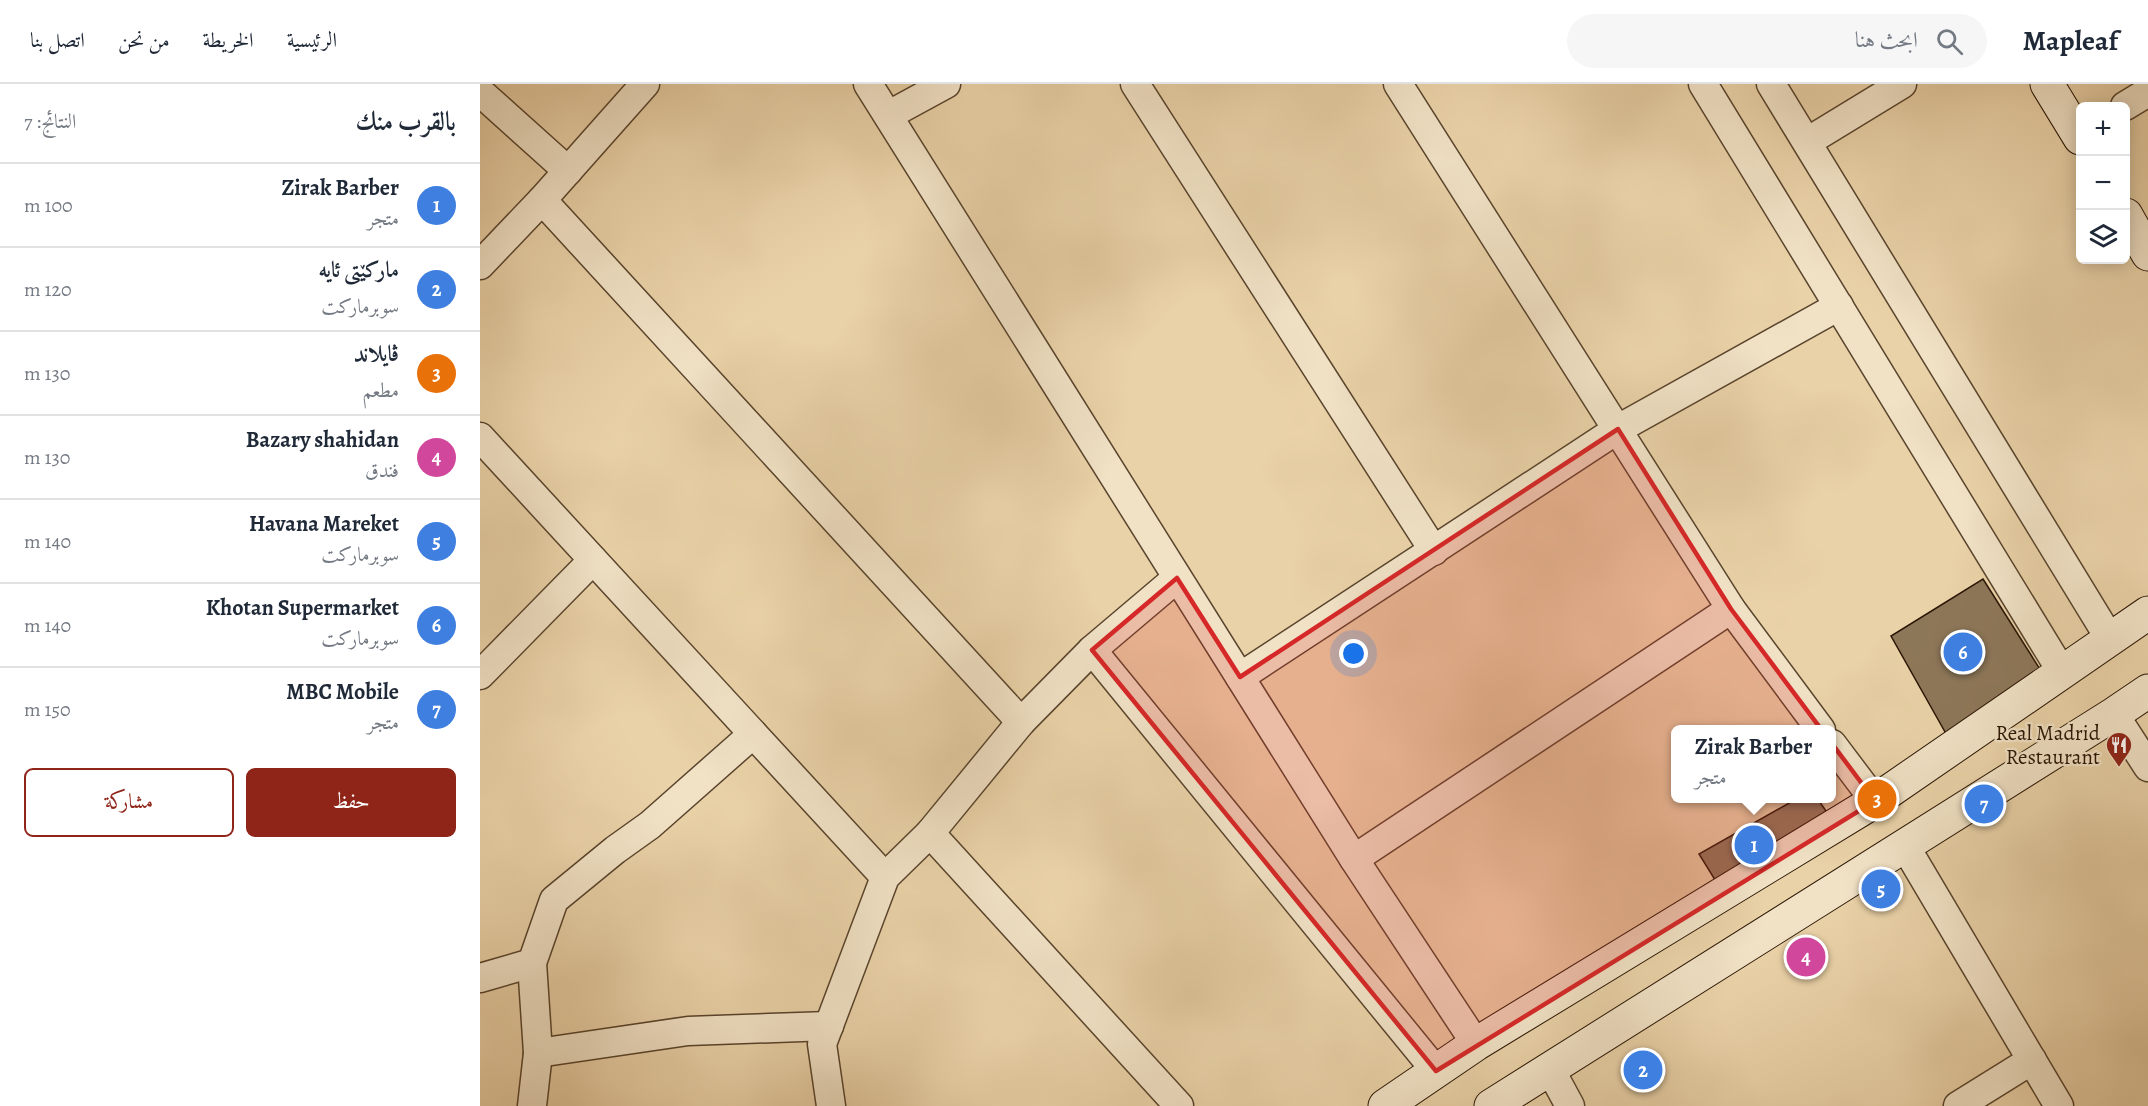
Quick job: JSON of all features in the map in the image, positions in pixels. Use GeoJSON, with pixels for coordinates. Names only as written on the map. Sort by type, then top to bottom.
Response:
{"type":"FeatureCollection","features":[{"type":"Feature","properties":{"kind":"main road"},"geometry":{"type":"LineString","coordinates":[[2047,84],[2076,130]]}},
{"type":"Feature","properties":{"kind":"main road"},"geometry":{"type":"LineString","coordinates":[[2130,222],[2148,254]]}},
{"type":"Feature","properties":{"kind":"main road"},"geometry":{"type":"LineString","coordinates":[[1385,1106],[1476,1044],[1875,801],[2148,613]]}},
{"type":"Feature","properties":{"kind":"main road"},"geometry":{"type":"LineString","coordinates":[[1491,1106],[2148,691]]}},
{"type":"Feature","properties":{"kind":"street"},"geometry":{"type":"LineString","coordinates":[[868,84],[1354,859],[1476,1044]]}},
{"type":"Feature","properties":{"kind":"street"},"geometry":{"type":"LineString","coordinates":[[889,116],[946,84]]}},
{"type":"Feature","properties":{"kind":"street"},"geometry":{"type":"LineString","coordinates":[[1135,84],[1434,551]]}},
{"type":"Feature","properties":{"kind":"street"},"geometry":{"type":"LineString","coordinates":[[1398,84],[1731,609],[1818,725]]}},
{"type":"Feature","properties":{"kind":"street"},"geometry":{"type":"LineString","coordinates":[[1703,84],[2062,672]]}},
{"type":"Feature","properties":{"kind":"street"},"geometry":{"type":"LineString","coordinates":[[1771,84],[2110,639]]}},
{"type":"Feature","properties":{"kind":"street"},"geometry":{"type":"LineString","coordinates":[[1807,142],[1902,84]]}},
{"type":"Feature","properties":{"kind":"street"},"geometry":{"type":"LineString","coordinates":[[480,265],[568,171],[634,88]]}},
{"type":"Feature","properties":{"kind":"street"},"geometry":{"type":"LineString","coordinates":[[480,92],[568,171]]}},
{"type":"Feature","properties":{"kind":"street"},"geometry":{"type":"LineString","coordinates":[[2130,103],[2148,92]]}},
{"type":"Feature","properties":{"kind":"street"},"geometry":{"type":"LineString","coordinates":[[542,200],[1021,722]]}},
{"type":"Feature","properties":{"kind":"street"},"geometry":{"type":"LineString","coordinates":[[1240,676],[1618,429],[1839,306]]}},
{"type":"Feature","properties":{"kind":"street"},"geometry":{"type":"LineString","coordinates":[[480,437],[885,877]]}},
{"type":"Feature","properties":{"kind":"street"},"geometry":{"type":"LineString","coordinates":[[480,675],[593,560]]}},
{"type":"Feature","properties":{"kind":"street"},"geometry":{"type":"LineString","coordinates":[[831,1106],[822,1044],[885,877],[930,833],[1021,722],[1092,650],[1177,578]]}},
{"type":"Feature","properties":{"kind":"street"},"geometry":{"type":"LineString","coordinates":[[1354,859],[1731,609]]}},
{"type":"Feature","properties":{"kind":"street"},"geometry":{"type":"LineString","coordinates":[[1092,650],[1436,1071]]}},
{"type":"Feature","properties":{"kind":"street"},"geometry":{"type":"LineString","coordinates":[[2114,714],[2148,767]]}},
{"type":"Feature","properties":{"kind":"street"},"geometry":{"type":"LineString","coordinates":[[532,1106],[538,1053],[532,963],[554,900],[615,850],[650,825],[753,734]]}},
{"type":"Feature","properties":{"kind":"street"},"geometry":{"type":"LineString","coordinates":[[1836,749],[1875,801]]}},
{"type":"Feature","properties":{"kind":"street"},"geometry":{"type":"LineString","coordinates":[[930,833],[1179,1106]]}},
{"type":"Feature","properties":{"kind":"street"},"geometry":{"type":"LineString","coordinates":[[1905,846],[2059,1106]]}},
{"type":"Feature","properties":{"kind":"street"},"geometry":{"type":"LineString","coordinates":[[480,978],[532,963]]}},
{"type":"Feature","properties":{"kind":"street"},"geometry":{"type":"LineString","coordinates":[[538,1053],[688,1031],[829,1026]]}},
{"type":"Feature","properties":{"kind":"street"},"geometry":{"type":"LineString","coordinates":[[1958,1106],[2032,1060]]}},
{"type":"Feature","properties":{"kind":"street"},"geometry":{"type":"LineString","coordinates":[[1550,1069],[1570,1106]]}},
{"type":"Feature","properties":{"kind":"highlighted area"},"geometry":{"type":"Polygon","coordinates":[[[1618,429],[1731,609],[1875,801],[1436,1071],[1092,650],[1177,578],[1240,677],[1618,429]]]}},
{"type":"Feature","properties":{"kind":"building"},"geometry":{"type":"Polygon","coordinates":[[[1983,579],[2043,674],[1949,739],[1891,636],[1983,579]]]}},
{"type":"Feature","properties":{"kind":"building"},"geometry":{"type":"Polygon","coordinates":[[[1789,803],[1820,803],[1833,821],[1720,888],[1699,854],[1789,803]]]}},
{"type":"Feature","properties":{"kind":"place","name":"Khotan Supermarket"},"geometry":{"type":"Point","coordinates":[1963,652]}},
{"type":"Feature","properties":{"kind":"place","name":"Real Madrid Restaurant"},"geometry":{"type":"Point","coordinates":[2119,768]}},
{"type":"Feature","properties":{"kind":"place","name":"ڤایلاند"},"geometry":{"type":"Point","coordinates":[1877,799]}},
{"type":"Feature","properties":{"kind":"place","name":"MBC Mobile"},"geometry":{"type":"Point","coordinates":[1984,804]}},
{"type":"Feature","properties":{"kind":"place","name":"Zirak Barber"},"geometry":{"type":"Point","coordinates":[1754,845]}},
{"type":"Feature","properties":{"kind":"place","name":"Havana Mareket"},"geometry":{"type":"Point","coordinates":[1881,889]}},
{"type":"Feature","properties":{"kind":"place","name":"Bazary shahidan"},"geometry":{"type":"Point","coordinates":[1806,957]}},
{"type":"Feature","properties":{"kind":"place","name":"مارکێتی ئایە"},"geometry":{"type":"Point","coordinates":[1643,1070]}}]}
